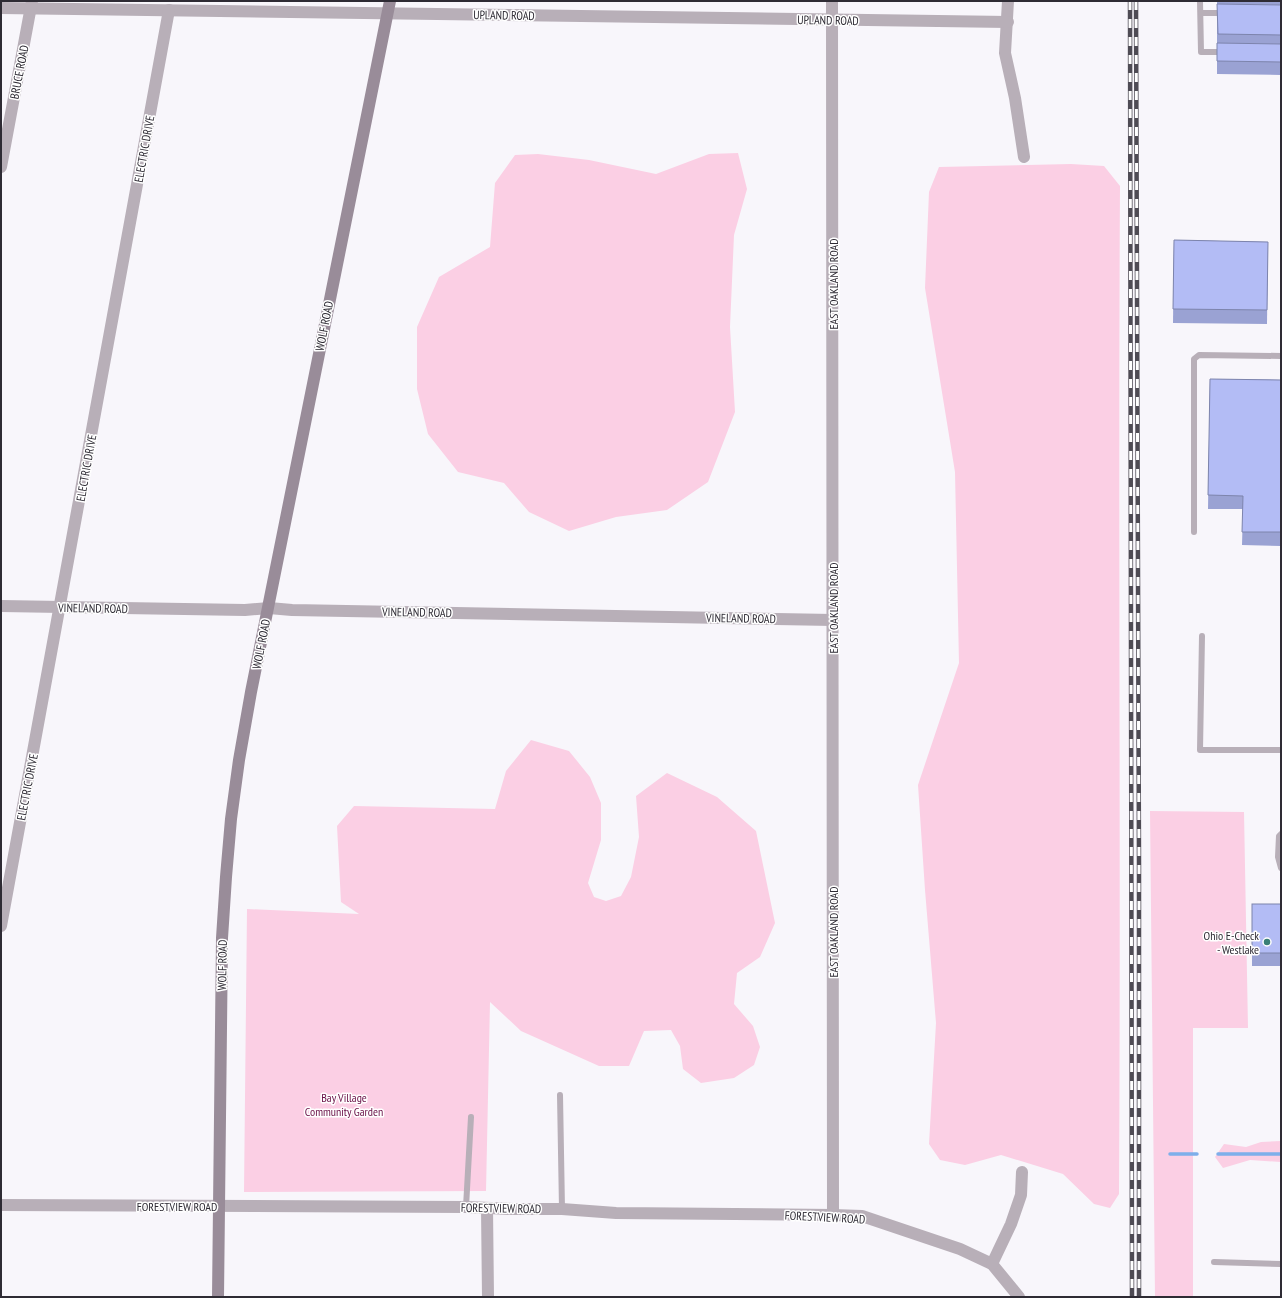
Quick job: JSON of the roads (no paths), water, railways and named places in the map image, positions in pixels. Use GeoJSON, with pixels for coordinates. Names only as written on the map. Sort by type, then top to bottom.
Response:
{"type":"FeatureCollection","features":[{"type":"Feature","properties":{"kind":"street","name":"EAST OAKLAND ROAD"},"geometry":{"type":"LineString","coordinates":[[832,1],[832,1215]]}},
{"type":"Feature","properties":{"kind":"street"},"geometry":{"type":"LineString","coordinates":[[1008,1],[1008,22],[1005,53],[1015,98],[1024,157]]}},
{"type":"Feature","properties":{"kind":"street","name":"UPLAND ROAD"},"geometry":{"type":"LineString","coordinates":[[1,8],[31,5],[169,10],[212,5],[388,7],[833,20],[1008,22]]}},
{"type":"Feature","properties":{"kind":"street","name":"BRUCE ROAD"},"geometry":{"type":"LineString","coordinates":[[1,167],[31,5]]}},
{"type":"Feature","properties":{"kind":"street","name":"WOLF ROAD"},"geometry":{"type":"LineString","coordinates":[[218,1297],[222,938],[231,819],[239,760],[251,692],[388,7]]}},
{"type":"Feature","properties":{"kind":"street","name":"ELECTRIC DRIVE"},"geometry":{"type":"LineString","coordinates":[[1,926],[169,10]]}},
{"type":"Feature","properties":{"kind":"street","name":"VINELAND ROAD"},"geometry":{"type":"LineString","coordinates":[[1,606],[246,610],[269,608],[292,610],[833,620]]}},
{"type":"Feature","properties":{"kind":"street"},"geometry":{"type":"LineString","coordinates":[[1019,1297],[992,1264],[1011,1224],[1021,1195],[1022,1172]]}},
{"type":"Feature","properties":{"kind":"street","name":"FORESTVIEW ROAD"},"geometry":{"type":"LineString","coordinates":[[1,1205],[466,1207],[562,1209],[616,1213],[862,1216],[960,1249],[992,1264]]}},
{"type":"Feature","properties":{"kind":"street"},"geometry":{"type":"LineString","coordinates":[[487,1208],[488,1297]]}},
{"type":"Feature","properties":{"kind":"lane"},"geometry":{"type":"LineString","coordinates":[[1200,1],[1201,52],[1230,52]]}},
{"type":"Feature","properties":{"kind":"lane"},"geometry":{"type":"LineString","coordinates":[[1200,13],[1230,13]]}},
{"type":"Feature","properties":{"kind":"lane"},"geometry":{"type":"LineString","coordinates":[[1194,532],[1194,359],[1199,355],[1281,356]]}},
{"type":"Feature","properties":{"kind":"lane"},"geometry":{"type":"LineString","coordinates":[[1202,636],[1200,750],[1281,750]]}},
{"type":"Feature","properties":{"kind":"lane"},"geometry":{"type":"LineString","coordinates":[[1281,834],[1279,836],[1278,857],[1281,868]]}},
{"type":"Feature","properties":{"kind":"lane"},"geometry":{"type":"LineString","coordinates":[[560,1095],[562,1209]]}},
{"type":"Feature","properties":{"kind":"lane"},"geometry":{"type":"LineString","coordinates":[[466,1207],[471,1117]]}},
{"type":"Feature","properties":{"kind":"lane"},"geometry":{"type":"LineString","coordinates":[[1214,1262],[1281,1264]]}},
{"type":"Feature","properties":{"kind":"waterway"},"geometry":{"type":"LineString","coordinates":[[1170,1154],[1197,1154]]}},
{"type":"Feature","properties":{"kind":"waterway"},"geometry":{"type":"LineString","coordinates":[[1218,1154],[1281,1154]]}},
{"type":"Feature","properties":{"kind":"railway"},"geometry":{"type":"LineString","coordinates":[[1130,1],[1132,1297]]}},
{"type":"Feature","properties":{"kind":"railway"},"geometry":{"type":"LineString","coordinates":[[1136,1],[1139,1297]]}},
{"type":"Feature","properties":{"kind":"place","name":"Ohio E-Check - Westlake"},"geometry":{"type":"Point","coordinates":[1267,942]}},
{"type":"Feature","properties":{"kind":"park label","name":"Bay Village Community Garden"},"geometry":{"type":"Point","coordinates":[344,1104]}}]}
